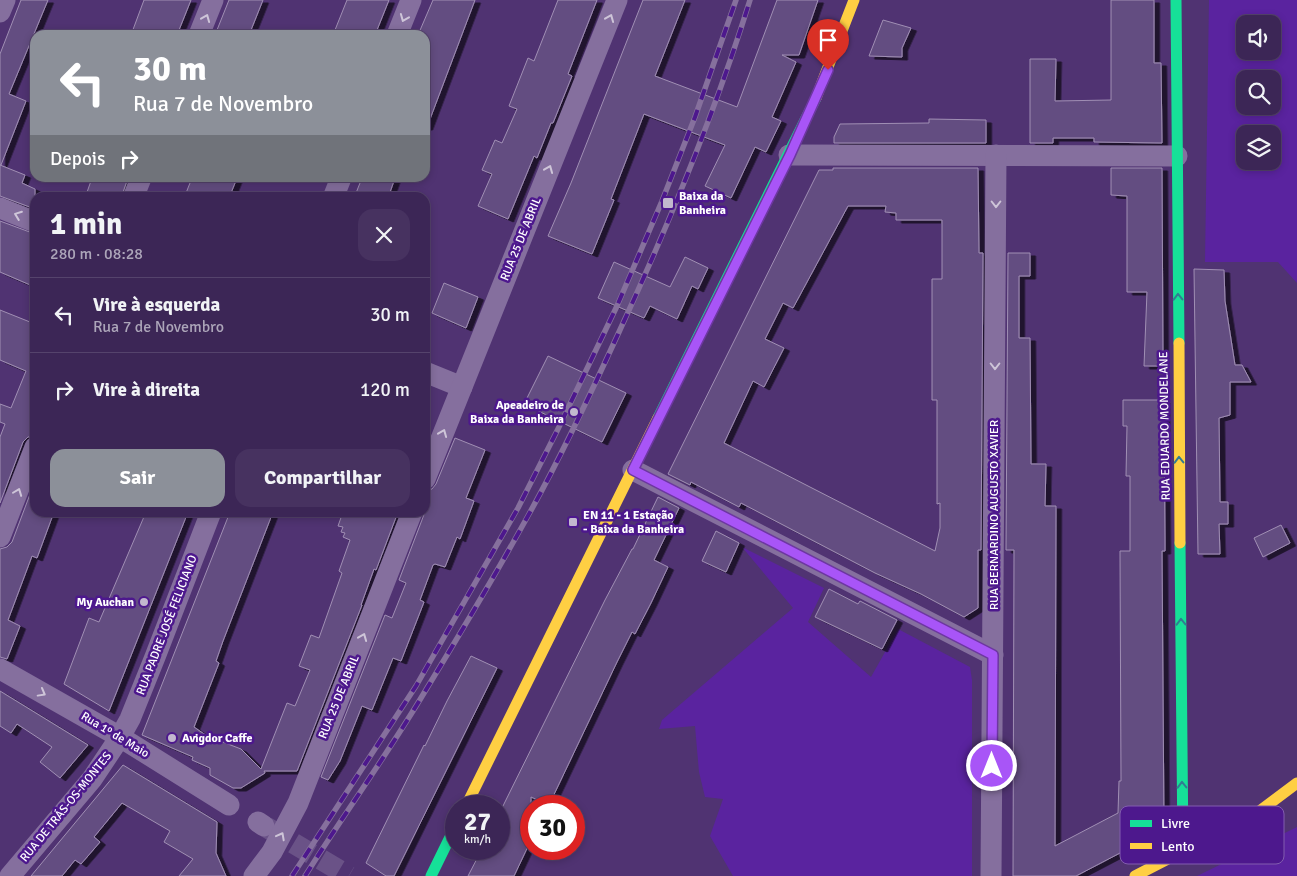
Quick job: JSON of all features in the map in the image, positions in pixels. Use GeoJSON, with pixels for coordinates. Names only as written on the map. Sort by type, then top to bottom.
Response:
{"type":"FeatureCollection","features":[{"type":"Feature","properties":{"kind":"street"},"geometry":{"type":"LineString","coordinates":[[0,12],[5,0]]}},
{"type":"Feature","properties":{"kind":"street"},"geometry":{"type":"LineString","coordinates":[[201,30],[213,0]]}},
{"type":"Feature","properties":{"kind":"street"},"geometry":{"type":"LineString","coordinates":[[399,30],[411,0]]}},
{"type":"Feature","properties":{"kind":"street","name":"RUA 25 DE ABRIL"},"geometry":{"type":"LineString","coordinates":[[430,467],[617,0]]}},
{"type":"Feature","properties":{"kind":"street"},"geometry":{"type":"LineString","coordinates":[[471,795],[790,155],[821,88],[854,0]]}},
{"type":"Feature","properties":{"kind":"street","name":"RUA EDUARDO MONDELANE"},"geometry":{"type":"LineString","coordinates":[[1176,0],[1183,806]]}},
{"type":"Feature","properties":{"kind":"street"},"geometry":{"type":"LineString","coordinates":[[790,155],[1177,156]]}},
{"type":"Feature","properties":{"kind":"street","name":"RUA BERNARDINO AUGUSTO XAVIER"},"geometry":{"type":"LineString","coordinates":[[991,876],[996,155]]}},
{"type":"Feature","properties":{"kind":"street"},"geometry":{"type":"LineString","coordinates":[[0,208],[30,220]]}},
{"type":"Feature","properties":{"kind":"street"},"geometry":{"type":"LineString","coordinates":[[430,374],[462,387]]}},
{"type":"Feature","properties":{"kind":"street"},"geometry":{"type":"LineString","coordinates":[[0,537],[30,460]]}},
{"type":"Feature","properties":{"kind":"street"},"geometry":{"type":"LineString","coordinates":[[633,470],[993,655]]}},
{"type":"Feature","properties":{"kind":"street","name":"RUA PADRE JOSÉ FELICIANO"},"geometry":{"type":"LineString","coordinates":[[120,737],[130,719],[209,517]]}},
{"type":"Feature","properties":{"kind":"street","name":"RUA 25 DE ABRIL"},"geometry":{"type":"LineString","coordinates":[[254,876],[276,844],[298,803],[410,517]]}},
{"type":"Feature","properties":{"kind":"street","name":"Rua 1º de Maio"},"geometry":{"type":"LineString","coordinates":[[0,669],[120,737],[229,805]]}},
{"type":"Feature","properties":{"kind":"street","name":"RUA DE TRÁS-OS-MONTES"},"geometry":{"type":"LineString","coordinates":[[10,876],[92,779],[120,737]]}},
{"type":"Feature","properties":{"kind":"street"},"geometry":{"type":"LineString","coordinates":[[1266,806],[1297,783]]}},
{"type":"Feature","properties":{"kind":"street"},"geometry":{"type":"LineString","coordinates":[[431,876],[445,847]]}},
{"type":"Feature","properties":{"kind":"street"},"geometry":{"type":"LineString","coordinates":[[1136,876],[1159,864]]}},
{"type":"Feature","properties":{"kind":"shaded area"},"geometry":{"type":"Polygon","coordinates":[[[1209,0],[1297,0],[1297,283],[1278,262],[1205,262],[1209,0]]]}},
{"type":"Feature","properties":{"kind":"shaded area"},"geometry":{"type":"Polygon","coordinates":[[[742,547],[824,588],[808,622],[871,677],[898,629],[970,667],[972,680],[972,876],[733,876],[710,836],[723,799],[705,797],[699,772],[695,726],[659,729],[662,720],[793,608],[742,547]]]}},
{"type":"Feature","properties":{"kind":"shaded area"},"geometry":{"type":"Polygon","coordinates":[[[1297,827],[1297,876],[1197,876],[1221,864],[1284,864],[1284,833],[1297,827]]]}},
{"type":"Feature","properties":{"kind":"building"},"geometry":{"type":"Polygon","coordinates":[[[21,0],[48,0],[36,30],[30,30],[30,43],[9,94],[26,101],[1,165],[0,165],[0,54],[21,0]]]}},
{"type":"Feature","properties":{"kind":"building"},"geometry":{"type":"Polygon","coordinates":[[[144,0],[191,0],[179,30],[133,30],[144,0]]]}},
{"type":"Feature","properties":{"kind":"building"},"geometry":{"type":"Polygon","coordinates":[[[229,0],[263,0],[251,30],[217,30],[229,0]]]}},
{"type":"Feature","properties":{"kind":"building"},"geometry":{"type":"Polygon","coordinates":[[[347,0],[389,0],[377,30],[335,30],[347,0]]]}},
{"type":"Feature","properties":{"kind":"building"},"geometry":{"type":"Polygon","coordinates":[[[433,0],[475,0],[430,119],[430,30],[420,30],[433,0]]]}},
{"type":"Feature","properties":{"kind":"building"},"geometry":{"type":"Polygon","coordinates":[[[558,0],[597,0],[568,74],[572,76],[553,123],[551,123],[537,158],[534,156],[508,219],[478,206],[492,174],[482,170],[495,140],[502,143],[517,109],[509,106],[528,58],[534,61],[558,0]]]}},
{"type":"Feature","properties":{"kind":"building"},"geometry":{"type":"Polygon","coordinates":[[[643,0],[685,0],[655,76],[737,107],[777,0],[818,0],[799,55],[782,55],[796,62],[772,117],[781,121],[766,152],[755,147],[731,198],[705,186],[725,145],[644,114],[611,199],[614,200],[592,254],[548,236],[571,183],[643,0]]]}},
{"type":"Feature","properties":{"kind":"building"},"geometry":{"type":"Polygon","coordinates":[[[1111,0],[1154,0],[1154,63],[1161,63],[1162,143],[1094,142],[1094,138],[1053,138],[1053,143],[1030,143],[1030,59],[1056,59],[1055,101],[1111,100],[1111,0]]]}},
{"type":"Feature","properties":{"kind":"building"},"geometry":{"type":"Polygon","coordinates":[[[883,20],[911,28],[902,48],[902,57],[869,56],[883,20]]]}},
{"type":"Feature","properties":{"kind":"building"},"geometry":{"type":"Polygon","coordinates":[[[929,119],[986,120],[986,143],[834,143],[834,137],[840,124],[929,123],[929,119]]]}},
{"type":"Feature","properties":{"kind":"building"},"geometry":{"type":"Polygon","coordinates":[[[0,165],[25,175],[22,183],[35,189],[35,192],[30,192],[30,207],[0,196],[0,165]]]}},
{"type":"Feature","properties":{"kind":"building"},"geometry":{"type":"Polygon","coordinates":[[[833,168],[978,168],[979,253],[983,253],[981,550],[978,550],[978,608],[964,617],[741,503],[739,507],[691,482],[690,485],[668,474],[819,170],[833,170],[833,168]],[[848,206],[793,308],[783,303],[765,339],[784,348],[764,387],[753,381],[724,443],[935,551],[940,528],[940,503],[937,504],[937,400],[932,400],[932,279],[942,279],[942,220],[896,220],[896,213],[885,212],[886,206],[848,206]]]}},
{"type":"Feature","properties":{"kind":"building"},"geometry":{"type":"Polygon","coordinates":[[[1111,168],[1162,168],[1163,366],[1144,366],[1147,292],[1127,292],[1127,196],[1111,195],[1111,168]]]}},
{"type":"Feature","properties":{"kind":"building"},"geometry":{"type":"Polygon","coordinates":[[[91,182],[127,182],[123,192],[87,192],[91,182]]]}},
{"type":"Feature","properties":{"kind":"building"},"geometry":{"type":"Polygon","coordinates":[[[190,182],[235,182],[231,192],[186,192],[190,182]]]}},
{"type":"Feature","properties":{"kind":"building"},"geometry":{"type":"Polygon","coordinates":[[[360,182],[394,182],[390,192],[356,192],[360,182]]]}},
{"type":"Feature","properties":{"kind":"building"},"geometry":{"type":"Polygon","coordinates":[[[0,221],[30,232],[30,285],[0,272],[0,221]]]}},
{"type":"Feature","properties":{"kind":"building"},"geometry":{"type":"Polygon","coordinates":[[[1008,253],[1030,253],[1030,276],[1019,276],[1019,338],[1030,338],[1031,464],[1046,464],[1045,506],[1056,506],[1055,846],[1118,813],[1119,781],[1121,781],[1120,551],[1130,551],[1130,476],[1126,476],[1127,426],[1123,426],[1123,400],[1164,400],[1165,551],[1162,551],[1164,806],[1120,806],[1120,853],[1076,876],[1013,876],[1014,550],[1006,550],[1008,253]]]}},
{"type":"Feature","properties":{"kind":"building"},"geometry":{"type":"Polygon","coordinates":[[[685,257],[708,268],[698,289],[692,286],[677,319],[650,306],[644,318],[598,298],[614,262],[670,287],[685,257]]]}},
{"type":"Feature","properties":{"kind":"building"},"geometry":{"type":"Polygon","coordinates":[[[1194,269],[1224,270],[1225,301],[1235,365],[1242,365],[1251,382],[1230,382],[1230,415],[1219,418],[1220,502],[1228,502],[1228,524],[1219,524],[1220,554],[1198,554],[1194,269]]]}},
{"type":"Feature","properties":{"kind":"building"},"geometry":{"type":"Polygon","coordinates":[[[444,283],[478,297],[466,328],[432,313],[444,283]]]}},
{"type":"Feature","properties":{"kind":"building"},"geometry":{"type":"Polygon","coordinates":[[[0,310],[30,322],[30,436],[23,442],[0,503],[0,437],[5,424],[0,422],[0,404],[11,408],[26,371],[0,360],[0,310]]]}},
{"type":"Feature","properties":{"kind":"building"},"geometry":{"type":"Polygon","coordinates":[[[548,356],[626,393],[602,442],[524,404],[548,356]]]}},
{"type":"Feature","properties":{"kind":"building"},"geometry":{"type":"Polygon","coordinates":[[[455,438],[485,450],[466,498],[474,501],[460,539],[457,537],[445,567],[433,565],[420,600],[424,602],[401,661],[393,658],[372,710],[362,706],[340,761],[328,780],[321,777],[385,615],[392,618],[406,583],[399,580],[423,517],[430,517],[430,490],[436,484],[455,438]]]}},
{"type":"Feature","properties":{"kind":"building"},"geometry":{"type":"Polygon","coordinates":[[[30,494],[30,517],[52,517],[37,558],[32,556],[8,620],[20,626],[7,659],[0,657],[0,549],[7,547],[12,542],[30,494]]]}},
{"type":"Feature","properties":{"kind":"building"},"geometry":{"type":"Polygon","coordinates":[[[658,497],[679,508],[654,560],[668,567],[635,634],[632,632],[554,795],[520,795],[520,860],[522,860],[514,876],[468,876],[476,860],[510,860],[510,795],[508,795],[605,600],[633,549],[658,497]]]}},
{"type":"Feature","properties":{"kind":"building"},"geometry":{"type":"Polygon","coordinates":[[[144,517],[186,517],[109,711],[64,684],[89,618],[99,622],[144,517]]]}},
{"type":"Feature","properties":{"kind":"building"},"geometry":{"type":"Polygon","coordinates":[[[228,517],[271,517],[223,641],[216,661],[219,663],[194,727],[207,736],[241,749],[261,769],[287,703],[295,706],[310,670],[299,666],[311,635],[319,638],[342,573],[339,571],[350,540],[343,537],[345,533],[341,532],[343,527],[338,526],[341,517],[396,517],[376,570],[374,569],[362,605],[297,771],[264,771],[265,773],[241,788],[233,788],[210,775],[210,768],[192,760],[193,757],[142,735],[228,517]]]}},
{"type":"Feature","properties":{"kind":"building"},"geometry":{"type":"Polygon","coordinates":[[[1281,525],[1290,543],[1263,557],[1254,538],[1281,525]]]}},
{"type":"Feature","properties":{"kind":"building"},"geometry":{"type":"Polygon","coordinates":[[[716,531],[739,543],[726,572],[702,561],[716,531]]]}},
{"type":"Feature","properties":{"kind":"building"},"geometry":{"type":"Polygon","coordinates":[[[829,589],[858,604],[860,601],[897,620],[882,649],[815,617],[829,589]]]}},
{"type":"Feature","properties":{"kind":"building"},"geometry":{"type":"Polygon","coordinates":[[[471,656],[497,668],[394,876],[386,876],[366,863],[424,745],[471,656]]]}},
{"type":"Feature","properties":{"kind":"building"},"geometry":{"type":"Polygon","coordinates":[[[0,691],[88,745],[60,778],[40,762],[52,747],[17,724],[11,733],[0,726],[0,691]]]}},
{"type":"Feature","properties":{"kind":"building"},"geometry":{"type":"Polygon","coordinates":[[[123,765],[217,822],[216,853],[226,876],[179,876],[193,859],[164,842],[170,831],[122,803],[94,837],[100,842],[81,864],[75,860],[62,876],[31,876],[123,765]]]}},
{"type":"Feature","properties":{"kind":"tunnel"},"geometry":{"type":"LineString","coordinates":[[266,827],[349,876]]}},
{"type":"Feature","properties":{"kind":"railway"},"geometry":{"type":"LineString","coordinates":[[292,876],[416,686],[518,508],[617,306],[662,201],[695,117],[736,0]]}},
{"type":"Feature","properties":{"kind":"railway"},"geometry":{"type":"LineString","coordinates":[[305,876],[410,716],[451,649],[565,447],[619,332],[673,209],[722,84],[750,0]]}},
{"type":"Feature","properties":{"kind":"traffic: fast"},"geometry":{"type":"LineString","coordinates":[[1176,0],[1179,343]]}},
{"type":"Feature","properties":{"kind":"traffic: fast"},"geometry":{"type":"LineString","coordinates":[[658,418],[816,98]]}},
{"type":"Feature","properties":{"kind":"traffic: fast"},"geometry":{"type":"LineString","coordinates":[[1180,543],[1183,806]]}},
{"type":"Feature","properties":{"kind":"traffic: fast"},"geometry":{"type":"LineString","coordinates":[[431,876],[445,847]]}},
{"type":"Feature","properties":{"kind":"traffic: slow"},"geometry":{"type":"LineString","coordinates":[[816,98],[854,0]]}},
{"type":"Feature","properties":{"kind":"traffic: slow"},"geometry":{"type":"LineString","coordinates":[[1179,343],[1180,543]]}},
{"type":"Feature","properties":{"kind":"traffic: slow"},"geometry":{"type":"LineString","coordinates":[[471,795],[658,418]]}},
{"type":"Feature","properties":{"kind":"traffic: slow"},"geometry":{"type":"LineString","coordinates":[[1266,806],[1297,783]]}},
{"type":"Feature","properties":{"kind":"traffic: slow"},"geometry":{"type":"LineString","coordinates":[[1135,876],[1158,864]]}},
{"type":"Feature","properties":{"kind":"place","name":"Baixa da Banheira"},"geometry":{"type":"Point","coordinates":[668,203]}},
{"type":"Feature","properties":{"kind":"place","name":"Apeadeiro de Baixa da Banheira"},"geometry":{"type":"Point","coordinates":[574,412]}},
{"type":"Feature","properties":{"kind":"place","name":"EN 11 - 1 Estação - Baixa da Banheira"},"geometry":{"type":"Point","coordinates":[573,522]}},
{"type":"Feature","properties":{"kind":"place","name":"My Auchan"},"geometry":{"type":"Point","coordinates":[144,602]}},
{"type":"Feature","properties":{"kind":"place","name":"Avigdor Caffe"},"geometry":{"type":"Point","coordinates":[172,738]}},
{"type":"Feature","properties":{"kind":"route"},"geometry":{"type":"LineString","coordinates":[[828,70],[790,155],[633,470],[993,655],[992,766]]}}]}
